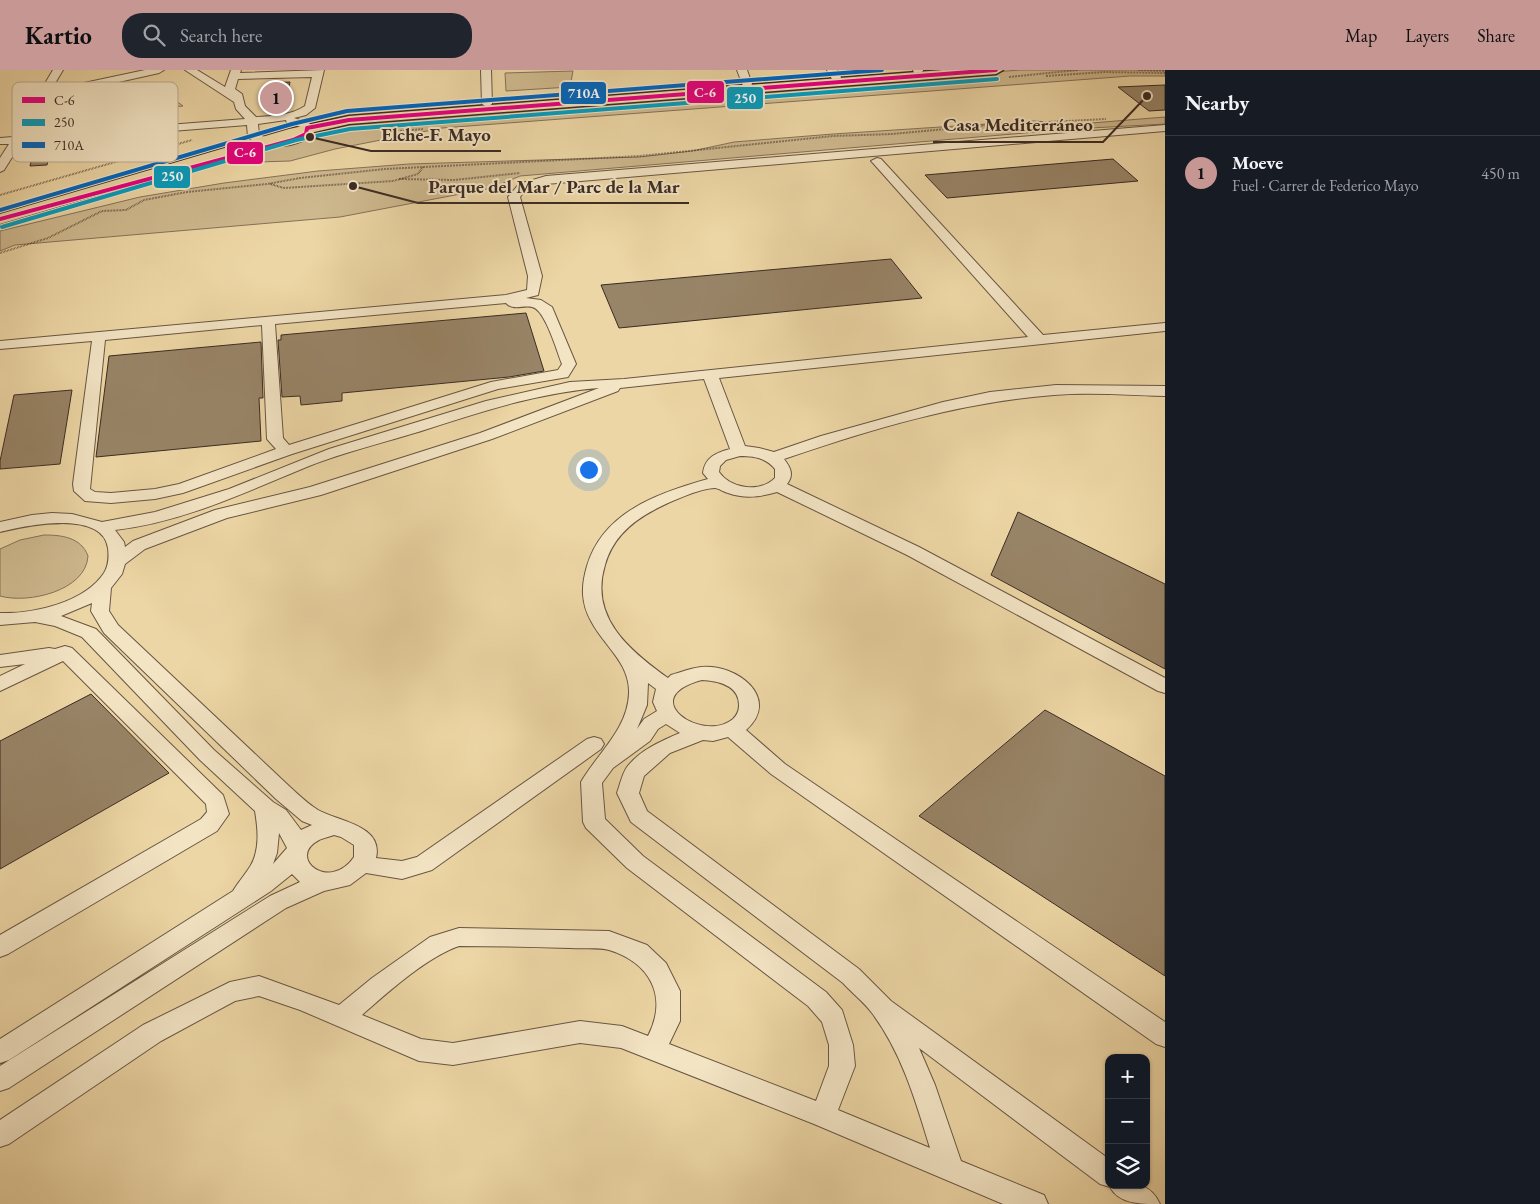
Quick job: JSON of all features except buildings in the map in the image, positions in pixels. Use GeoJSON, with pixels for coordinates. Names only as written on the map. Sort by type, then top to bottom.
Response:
{"type":"FeatureCollection","features":[{"type":"Feature","properties":{"kind":"main road"},"geometry":{"type":"LineString","coordinates":[[304,126],[349,114],[747,84],[834,74],[934,70]]}},
{"type":"Feature","properties":{"kind":"main road"},"geometry":{"type":"LineString","coordinates":[[178,156],[256,132],[367,118],[1000,74]]}},
{"type":"Feature","properties":{"kind":"main road"},"geometry":{"type":"LineString","coordinates":[[178,160],[256,132]]}},
{"type":"Feature","properties":{"kind":"main road"},"geometry":{"type":"LineString","coordinates":[[76,196],[286,142]]}},
{"type":"Feature","properties":{"kind":"main road"},"geometry":{"type":"LineString","coordinates":[[0,212],[160,162]]}},
{"type":"Feature","properties":{"kind":"main road"},"geometry":{"type":"LineString","coordinates":[[0,219],[76,196],[172,162]]}},
{"type":"Feature","properties":{"kind":"street"},"geometry":{"type":"LineString","coordinates":[[51,82],[58,70]]}},
{"type":"Feature","properties":{"kind":"street"},"geometry":{"type":"LineString","coordinates":[[102,82],[159,70]]}},
{"type":"Feature","properties":{"kind":"street"},"geometry":{"type":"LineString","coordinates":[[178,128],[225,124],[286,142],[304,136],[308,132],[304,126],[276,119],[239,102],[190,70]]}},
{"type":"Feature","properties":{"kind":"street"},"geometry":{"type":"LineString","coordinates":[[486,70],[487,104]]}},
{"type":"Feature","properties":{"kind":"street"},"geometry":{"type":"LineString","coordinates":[[742,70],[747,84]]}},
{"type":"Feature","properties":{"kind":"street"},"geometry":{"type":"LineString","coordinates":[[319,72],[310,108],[302,113],[276,119],[262,125],[256,132],[249,114],[240,107],[238,96],[229,90],[234,73],[319,72]]}},
{"type":"Feature","properties":{"kind":"street"},"geometry":{"type":"LineString","coordinates":[[0,345],[507,299],[533,292],[535,276],[514,197],[516,192],[523,187],[546,180],[1165,128]]}},
{"type":"Feature","properties":{"kind":"street"},"geometry":{"type":"LineString","coordinates":[[810,167],[1126,140]]}},
{"type":"Feature","properties":{"kind":"street"},"geometry":{"type":"LineString","coordinates":[[0,168],[12,149]]}},
{"type":"Feature","properties":{"kind":"street"},"geometry":{"type":"LineString","coordinates":[[877,161],[1040,340]]}},
{"type":"Feature","properties":{"kind":"street"},"geometry":{"type":"LineString","coordinates":[[0,350],[99,341],[269,326],[535,303],[543,305],[547,310],[569,364],[563,374],[496,385],[286,451],[183,488],[111,498],[91,497],[82,492],[81,484],[99,341]]}},
{"type":"Feature","properties":{"kind":"street"},"geometry":{"type":"LineString","coordinates":[[269,326],[276,439],[286,451]]}},
{"type":"Feature","properties":{"kind":"street"},"geometry":{"type":"LineString","coordinates":[[100,527],[126,525],[153,518],[254,485],[310,461],[492,404],[558,388],[584,384],[624,383],[1165,327]]}},
{"type":"Feature","properties":{"kind":"street"},"geometry":{"type":"LineString","coordinates":[[710,374],[739,451]]}},
{"type":"Feature","properties":{"kind":"street"},"geometry":{"type":"LineString","coordinates":[[0,620],[38,617],[78,602],[102,585],[110,577],[118,560],[139,545],[221,514],[315,491],[486,436],[624,383]]}},
{"type":"Feature","properties":{"kind":"street"},"geometry":{"type":"LineString","coordinates":[[773,458],[827,439],[911,415],[948,405],[990,397],[1056,390],[1165,391]]}},
{"type":"Feature","properties":{"kind":"street"},"geometry":{"type":"LineString","coordinates":[[739,451],[757,452],[773,458],[780,463],[784,475],[777,486],[758,492],[735,490],[717,482],[711,475],[710,468],[713,462],[719,457],[739,451]]}},
{"type":"Feature","properties":{"kind":"street"},"geometry":{"type":"LineString","coordinates":[[668,687],[628,656],[604,629],[593,609],[591,582],[594,566],[601,549],[611,534],[627,519],[666,497],[717,482]]}},
{"type":"Feature","properties":{"kind":"street"},"geometry":{"type":"LineString","coordinates":[[777,486],[914,551],[1165,686]]}},
{"type":"Feature","properties":{"kind":"street"},"geometry":{"type":"LineString","coordinates":[[0,514],[31,519]]}},
{"type":"Feature","properties":{"kind":"street"},"geometry":{"type":"LineString","coordinates":[[0,528],[31,519],[57,517],[81,520],[100,527],[112,536],[117,548],[118,560]]}},
{"type":"Feature","properties":{"kind":"street"},"geometry":{"type":"LineString","coordinates":[[102,585],[100,611],[111,630],[283,793],[310,815],[334,828]]}},
{"type":"Feature","properties":{"kind":"street"},"geometry":{"type":"LineString","coordinates":[[38,617],[58,621],[89,633],[208,755],[265,808],[278,816],[292,834],[296,852],[295,864],[306,876],[323,882]]}},
{"type":"Feature","properties":{"kind":"street"},"geometry":{"type":"LineString","coordinates":[[0,661],[65,652]]}},
{"type":"Feature","properties":{"kind":"street"},"geometry":{"type":"LineString","coordinates":[[0,684],[65,652]]}},
{"type":"Feature","properties":{"kind":"street"},"geometry":{"type":"LineString","coordinates":[[0,947],[209,825],[218,814],[216,801],[65,652]]}},
{"type":"Feature","properties":{"kind":"street"},"geometry":{"type":"LineString","coordinates":[[628,656],[639,684],[640,700],[632,720],[606,763],[591,782],[594,822],[635,862],[817,999],[833,1017],[841,1045],[842,1066],[823,1116]]}},
{"type":"Feature","properties":{"kind":"street"},"geometry":{"type":"LineString","coordinates":[[701,733],[686,729],[674,722],[666,714],[663,696],[668,687],[676,680],[688,675],[702,673],[716,674],[729,678],[740,685],[748,694],[751,704],[749,714],[742,722],[732,729],[722,732],[701,733],[666,746],[635,772],[628,793],[639,816],[851,976],[881,1006],[1105,1172]]}},
{"type":"Feature","properties":{"kind":"street"},"geometry":{"type":"LineString","coordinates":[[606,763],[643,736],[651,724],[666,714]]}},
{"type":"Feature","properties":{"kind":"street"},"geometry":{"type":"LineString","coordinates":[[732,729],[778,769],[1165,1036]]}},
{"type":"Feature","properties":{"kind":"street"},"geometry":{"type":"LineString","coordinates":[[183,769],[229,742]]}},
{"type":"Feature","properties":{"kind":"street"},"geometry":{"type":"LineString","coordinates":[[362,864],[402,870],[424,864],[594,744]]}},
{"type":"Feature","properties":{"kind":"street"},"geometry":{"type":"LineString","coordinates":[[240,898],[256,877],[268,849],[270,832],[265,808]]}},
{"type":"Feature","properties":{"kind":"street"},"geometry":{"type":"LineString","coordinates":[[0,1052],[281,873],[303,839],[312,833],[334,828],[345,828],[354,832],[361,839],[365,846],[362,864],[346,877],[323,882],[278,902],[0,1080]]}},
{"type":"Feature","properties":{"kind":"street"},"geometry":{"type":"LineString","coordinates":[[342,1017],[380,985],[438,944],[459,937],[525,936],[608,940],[639,952],[658,970],[668,991],[668,1021],[654,1050]]}},
{"type":"Feature","properties":{"kind":"street"},"geometry":{"type":"LineString","coordinates":[[0,1135],[152,1033],[230,992],[259,986],[307,1002],[419,1050],[454,1054],[580,1032],[622,1037],[823,1116],[1034,1204]]}},
{"type":"Feature","properties":{"kind":"street"},"geometry":{"type":"LineString","coordinates":[[881,1006],[900,1038],[916,1072],[951,1170]]}},
{"type":"Feature","properties":{"kind":"street"},"geometry":{"type":"LineString","coordinates":[[1127,1189],[1146,1204]]}},
{"type":"Feature","properties":{"kind":"path"},"geometry":{"type":"LineString","coordinates":[[1138,70],[1165,72]]}},
{"type":"Feature","properties":{"kind":"path"},"geometry":{"type":"LineString","coordinates":[[1000,74],[1079,75],[1104,72],[1165,72]]}},
{"type":"Feature","properties":{"kind":"path"},"geometry":{"type":"LineString","coordinates":[[0,253],[48,238],[102,211],[126,210],[144,200],[187,192],[267,184],[350,172],[640,156],[833,136],[882,135],[989,125],[1108,119]]}},
{"type":"Feature","properties":{"kind":"path"},"geometry":{"type":"LineString","coordinates":[[178,144],[193,140]]}},
{"type":"Feature","properties":{"kind":"path"},"geometry":{"type":"LineString","coordinates":[[593,162],[596,158]]}},
{"type":"Feature","properties":{"kind":"path"},"geometry":{"type":"LineString","coordinates":[[0,195],[116,162]]}},
{"type":"Feature","properties":{"kind":"path"},"geometry":{"type":"LineString","coordinates":[[399,179],[418,174],[423,167]]}},
{"type":"Feature","properties":{"kind":"path"},"geometry":{"type":"LineString","coordinates":[[267,184],[284,188],[399,179],[454,180],[525,173]]}},
{"type":"Feature","properties":{"kind":"shaded area"},"geometry":{"type":"Polygon","coordinates":[[[1020,70],[1165,70],[1165,76],[1130,76],[442,128],[335,149],[290,161],[258,162],[232,158],[306,139],[331,126],[392,118],[1020,70]]]}},
{"type":"Feature","properties":{"kind":"shaded area"},"geometry":{"type":"Polygon","coordinates":[[[573,71],[570,87],[506,91],[505,73],[573,71]]]}},
{"type":"Feature","properties":{"kind":"shaded area"},"geometry":{"type":"Polygon","coordinates":[[[1165,117],[1165,124],[1072,129],[520,176],[492,188],[340,217],[15,245],[0,251],[0,231],[140,197],[224,183],[318,171],[409,164],[640,157],[692,151],[734,142],[833,134],[1033,121],[1079,124],[1165,117]]]}},
{"type":"Feature","properties":{"kind":"shaded area"},"geometry":{"type":"Polygon","coordinates":[[[44,535],[70,538],[81,545],[88,556],[85,568],[67,586],[54,592],[25,598],[0,596],[0,549],[20,540],[44,535]]]}},
{"type":"Feature","properties":{"kind":"transit line","name":"710A"},"geometry":{"type":"LineString","coordinates":[[178,158],[292,124],[347,111],[882,70]]}},
{"type":"Feature","properties":{"kind":"transit line","name":"C-6"},"geometry":{"type":"LineString","coordinates":[[0,219],[109,188],[293,140],[306,134],[307,128],[349,120],[996,70]]}},
{"type":"Feature","properties":{"kind":"transit line","name":"250"},"geometry":{"type":"LineString","coordinates":[[2,227],[296,140],[350,129],[997,79]]}},
{"type":"Feature","properties":{"kind":"transit line","name":"710A"},"geometry":{"type":"LineString","coordinates":[[0,210],[163,162]]}},
{"type":"Feature","properties":{"kind":"place","name":"Casa Mediterráneo"},"geometry":{"type":"Point","coordinates":[1147,96]}},
{"type":"Feature","properties":{"kind":"place","name":"Moeve"},"geometry":{"type":"Point","coordinates":[276,98]}},
{"type":"Feature","properties":{"kind":"place","name":"Elche-F. Mayo"},"geometry":{"type":"Point","coordinates":[310,137]}},
{"type":"Feature","properties":{"kind":"place","name":"Parque del Mar / Parc de la Mar"},"geometry":{"type":"Point","coordinates":[353,186]}}]}
